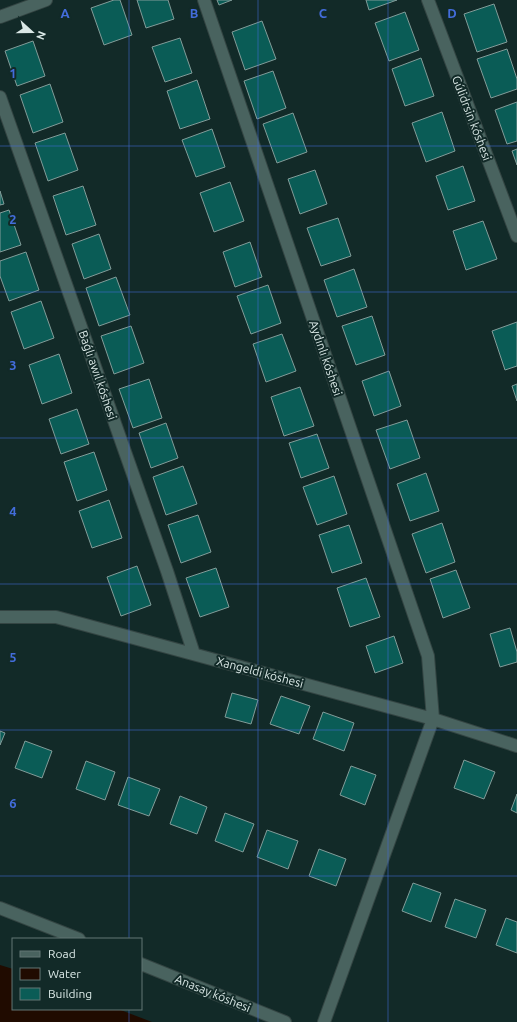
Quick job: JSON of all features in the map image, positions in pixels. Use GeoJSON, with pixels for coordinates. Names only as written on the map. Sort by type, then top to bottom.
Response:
{"type":"FeatureCollection","features":[{"type":"Feature","properties":{"kind":"street"},"geometry":{"type":"LineString","coordinates":[[0,17],[46,0]]}},
{"type":"Feature","properties":{"kind":"street","name":"Aydınlı kóshesi"},"geometry":{"type":"LineString","coordinates":[[204,0],[428,656],[433,719]]}},
{"type":"Feature","properties":{"kind":"street","name":"Gúlidrsin kóshesi"},"geometry":{"type":"LineString","coordinates":[[428,0],[517,236]]}},
{"type":"Feature","properties":{"kind":"street","name":"Baǵlı awıl kóshesi"},"geometry":{"type":"LineString","coordinates":[[0,97],[167,571],[194,654]]}},
{"type":"Feature","properties":{"kind":"street","name":"Xangeldi kóshesi"},"geometry":{"type":"LineString","coordinates":[[0,617],[56,616],[433,719],[517,746]]}},
{"type":"Feature","properties":{"kind":"street"},"geometry":{"type":"LineString","coordinates":[[324,1022],[433,719]]}},
{"type":"Feature","properties":{"kind":"street"},"geometry":{"type":"LineString","coordinates":[[0,908],[76,938]]}},
{"type":"Feature","properties":{"kind":"street","name":"Anasay kóshesi"},"geometry":{"type":"LineString","coordinates":[[142,964],[285,1022]]}},
{"type":"Feature","properties":{"kind":"water"},"geometry":{"type":"Polygon","coordinates":[[[0,965],[12,969],[12,1010],[121,1010],[152,1022],[0,1022],[0,965]]]}},
{"type":"Feature","properties":{"kind":"building"},"geometry":{"type":"Polygon","coordinates":[[[114,0],[120,0],[132,35],[104,45],[91,8],[114,0]]]}},
{"type":"Feature","properties":{"kind":"building"},"geometry":{"type":"Polygon","coordinates":[[[137,0],[168,0],[174,19],[146,28],[137,0]]]}},
{"type":"Feature","properties":{"kind":"building"},"geometry":{"type":"Polygon","coordinates":[[[217,0],[232,0],[219,5],[217,0]]]}},
{"type":"Feature","properties":{"kind":"building"},"geometry":{"type":"Polygon","coordinates":[[[366,0],[397,0],[369,10],[366,0]]]}},
{"type":"Feature","properties":{"kind":"building"},"geometry":{"type":"Polygon","coordinates":[[[494,4],[507,42],[477,52],[464,14],[494,4]]]}},
{"type":"Feature","properties":{"kind":"building"},"geometry":{"type":"Polygon","coordinates":[[[405,12],[419,50],[389,61],[375,23],[405,12]]]}},
{"type":"Feature","properties":{"kind":"building"},"geometry":{"type":"Polygon","coordinates":[[[262,21],[276,59],[245,70],[232,32],[262,21]]]}},
{"type":"Feature","properties":{"kind":"building"},"geometry":{"type":"Polygon","coordinates":[[[180,38],[192,73],[165,82],[152,47],[180,38]]]}},
{"type":"Feature","properties":{"kind":"building"},"geometry":{"type":"Polygon","coordinates":[[[33,41],[45,76],[17,86],[5,51],[33,41]]]}},
{"type":"Feature","properties":{"kind":"building"},"geometry":{"type":"Polygon","coordinates":[[[507,49],[517,79],[517,89],[491,98],[477,59],[507,49]]]}},
{"type":"Feature","properties":{"kind":"building"},"geometry":{"type":"Polygon","coordinates":[[[421,58],[434,96],[405,106],[392,69],[421,58]]]}},
{"type":"Feature","properties":{"kind":"building"},"geometry":{"type":"Polygon","coordinates":[[[273,71],[286,108],[257,119],[244,81],[273,71]]]}},
{"type":"Feature","properties":{"kind":"building"},"geometry":{"type":"Polygon","coordinates":[[[197,80],[210,119],[180,129],[167,91],[197,80]]]}},
{"type":"Feature","properties":{"kind":"building"},"geometry":{"type":"Polygon","coordinates":[[[50,84],[63,122],[33,133],[20,95],[50,84]]]}},
{"type":"Feature","properties":{"kind":"building"},"geometry":{"type":"Polygon","coordinates":[[[517,102],[517,141],[507,144],[495,110],[517,102]]]}},
{"type":"Feature","properties":{"kind":"building"},"geometry":{"type":"Polygon","coordinates":[[[442,112],[455,151],[426,162],[412,123],[442,112]]]}},
{"type":"Feature","properties":{"kind":"building"},"geometry":{"type":"Polygon","coordinates":[[[293,113],[307,152],[277,163],[263,124],[293,113]]]}},
{"type":"Feature","properties":{"kind":"building"},"geometry":{"type":"Polygon","coordinates":[[[212,129],[225,167],[196,177],[182,140],[212,129]]]}},
{"type":"Feature","properties":{"kind":"building"},"geometry":{"type":"Polygon","coordinates":[[[65,133],[78,170],[48,181],[35,143],[65,133]]]}},
{"type":"Feature","properties":{"kind":"building"},"geometry":{"type":"Polygon","coordinates":[[[517,149],[517,165],[512,151],[517,149]]]}},
{"type":"Feature","properties":{"kind":"building"},"geometry":{"type":"Polygon","coordinates":[[[463,166],[475,201],[448,210],[436,176],[463,166]]]}},
{"type":"Feature","properties":{"kind":"building"},"geometry":{"type":"Polygon","coordinates":[[[315,170],[327,204],[300,214],[288,179],[315,170]]]}},
{"type":"Feature","properties":{"kind":"building"},"geometry":{"type":"Polygon","coordinates":[[[230,182],[244,221],[214,232],[200,193],[230,182]]]}},
{"type":"Feature","properties":{"kind":"building"},"geometry":{"type":"Polygon","coordinates":[[[83,186],[96,225],[66,235],[53,196],[83,186]]]}},
{"type":"Feature","properties":{"kind":"building"},"geometry":{"type":"Polygon","coordinates":[[[0,191],[4,204],[0,205],[0,191]]]}},
{"type":"Feature","properties":{"kind":"building"},"geometry":{"type":"Polygon","coordinates":[[[9,210],[21,245],[0,252],[0,213],[9,210]]]}},
{"type":"Feature","properties":{"kind":"building"},"geometry":{"type":"Polygon","coordinates":[[[338,218],[351,256],[321,266],[307,228],[338,218]]]}},
{"type":"Feature","properties":{"kind":"building"},"geometry":{"type":"Polygon","coordinates":[[[483,221],[497,259],[466,270],[453,231],[483,221]]]}},
{"type":"Feature","properties":{"kind":"building"},"geometry":{"type":"Polygon","coordinates":[[[99,234],[111,269],[84,279],[72,244],[99,234]]]}},
{"type":"Feature","properties":{"kind":"building"},"geometry":{"type":"Polygon","coordinates":[[[250,242],[262,277],[235,287],[223,252],[250,242]]]}},
{"type":"Feature","properties":{"kind":"building"},"geometry":{"type":"Polygon","coordinates":[[[26,252],[39,290],[9,301],[0,276],[0,261],[26,252]]]}},
{"type":"Feature","properties":{"kind":"building"},"geometry":{"type":"Polygon","coordinates":[[[354,269],[367,307],[337,317],[324,280],[354,269]]]}},
{"type":"Feature","properties":{"kind":"building"},"geometry":{"type":"Polygon","coordinates":[[[116,277],[130,315],[99,326],[86,288],[116,277]]]}},
{"type":"Feature","properties":{"kind":"building"},"geometry":{"type":"Polygon","coordinates":[[[268,285],[281,323],[251,334],[237,296],[268,285]]]}},
{"type":"Feature","properties":{"kind":"building"},"geometry":{"type":"Polygon","coordinates":[[[41,301],[54,338],[24,349],[11,312],[41,301]]]}},
{"type":"Feature","properties":{"kind":"building"},"geometry":{"type":"Polygon","coordinates":[[[372,316],[385,355],[356,365],[342,326],[372,316]]]}},
{"type":"Feature","properties":{"kind":"building"},"geometry":{"type":"Polygon","coordinates":[[[517,322],[517,366],[505,370],[492,331],[517,322]]]}},
{"type":"Feature","properties":{"kind":"building"},"geometry":{"type":"Polygon","coordinates":[[[131,326],[144,363],[114,374],[101,336],[131,326]]]}},
{"type":"Feature","properties":{"kind":"building"},"geometry":{"type":"Polygon","coordinates":[[[282,334],[296,371],[266,382],[253,344],[282,334]]]}},
{"type":"Feature","properties":{"kind":"building"},"geometry":{"type":"Polygon","coordinates":[[[59,354],[72,393],[42,404],[29,365],[59,354]]]}},
{"type":"Feature","properties":{"kind":"building"},"geometry":{"type":"Polygon","coordinates":[[[389,371],[401,406],[374,416],[362,381],[389,371]]]}},
{"type":"Feature","properties":{"kind":"building"},"geometry":{"type":"Polygon","coordinates":[[[149,379],[162,418],[133,428],[119,389],[149,379]]]}},
{"type":"Feature","properties":{"kind":"building"},"geometry":{"type":"Polygon","coordinates":[[[517,384],[517,401],[512,386],[517,384]]]}},
{"type":"Feature","properties":{"kind":"building"},"geometry":{"type":"Polygon","coordinates":[[[300,387],[314,426],[284,436],[271,397],[300,387]]]}},
{"type":"Feature","properties":{"kind":"building"},"geometry":{"type":"Polygon","coordinates":[[[77,409],[89,444],[61,454],[49,419],[77,409]]]}},
{"type":"Feature","properties":{"kind":"building"},"geometry":{"type":"Polygon","coordinates":[[[407,420],[420,458],[390,469],[376,430],[407,420]]]}},
{"type":"Feature","properties":{"kind":"building"},"geometry":{"type":"Polygon","coordinates":[[[166,423],[178,458],[151,468],[139,433],[166,423]]]}},
{"type":"Feature","properties":{"kind":"building"},"geometry":{"type":"Polygon","coordinates":[[[317,434],[329,468],[301,478],[289,443],[317,434]]]}},
{"type":"Feature","properties":{"kind":"building"},"geometry":{"type":"Polygon","coordinates":[[[94,452],[107,490],[77,501],[64,462],[94,452]]]}},
{"type":"Feature","properties":{"kind":"building"},"geometry":{"type":"Polygon","coordinates":[[[183,466],[197,504],[166,515],[153,477],[183,466]]]}},
{"type":"Feature","properties":{"kind":"building"},"geometry":{"type":"Polygon","coordinates":[[[426,473],[439,511],[410,521],[397,484],[426,473]]]}},
{"type":"Feature","properties":{"kind":"building"},"geometry":{"type":"Polygon","coordinates":[[[334,476],[347,514],[317,525],[303,487],[334,476]]]}},
{"type":"Feature","properties":{"kind":"building"},"geometry":{"type":"Polygon","coordinates":[[[109,500],[122,538],[92,548],[79,511],[109,500]]]}},
{"type":"Feature","properties":{"kind":"building"},"geometry":{"type":"Polygon","coordinates":[[[198,515],[211,552],[181,563],[168,525],[198,515]]]}},
{"type":"Feature","properties":{"kind":"building"},"geometry":{"type":"Polygon","coordinates":[[[442,523],[455,562],[426,573],[412,534],[442,523]]]}},
{"type":"Feature","properties":{"kind":"building"},"geometry":{"type":"Polygon","coordinates":[[[349,525],[362,563],[332,573],[319,535],[349,525]]]}},
{"type":"Feature","properties":{"kind":"building"},"geometry":{"type":"Polygon","coordinates":[[[137,566],[151,605],[121,616],[107,577],[137,566]]]}},
{"type":"Feature","properties":{"kind":"building"},"geometry":{"type":"Polygon","coordinates":[[[216,568],[229,607],[200,617],[186,578],[216,568]]]}},
{"type":"Feature","properties":{"kind":"building"},"geometry":{"type":"Polygon","coordinates":[[[456,570],[470,608],[443,618],[430,579],[456,570]]]}},
{"type":"Feature","properties":{"kind":"building"},"geometry":{"type":"Polygon","coordinates":[[[366,578],[380,617],[350,627],[337,588],[366,578]]]}},
{"type":"Feature","properties":{"kind":"building"},"geometry":{"type":"Polygon","coordinates":[[[510,628],[517,652],[517,662],[500,667],[490,634],[510,628]]]}},
{"type":"Feature","properties":{"kind":"building"},"geometry":{"type":"Polygon","coordinates":[[[394,636],[403,663],[375,673],[366,646],[394,636]]]}},
{"type":"Feature","properties":{"kind":"building"},"geometry":{"type":"Polygon","coordinates":[[[232,693],[258,700],[251,724],[225,717],[232,693]]]}},
{"type":"Feature","properties":{"kind":"building"},"geometry":{"type":"Polygon","coordinates":[[[281,696],[310,706],[299,734],[270,724],[281,696]]]}},
{"type":"Feature","properties":{"kind":"building"},"geometry":{"type":"Polygon","coordinates":[[[323,712],[354,723],[344,751],[313,739],[323,712]]]}},
{"type":"Feature","properties":{"kind":"building"},"geometry":{"type":"Polygon","coordinates":[[[0,731],[5,733],[0,745],[0,731]]]}},
{"type":"Feature","properties":{"kind":"building"},"geometry":{"type":"Polygon","coordinates":[[[25,741],[52,751],[42,778],[15,768],[25,741]]]}},
{"type":"Feature","properties":{"kind":"building"},"geometry":{"type":"Polygon","coordinates":[[[464,760],[495,772],[484,799],[454,788],[464,760]]]}},
{"type":"Feature","properties":{"kind":"building"},"geometry":{"type":"Polygon","coordinates":[[[86,761],[115,772],[105,800],[76,789],[86,761]]]}},
{"type":"Feature","properties":{"kind":"building"},"geometry":{"type":"Polygon","coordinates":[[[351,766],[376,775],[365,805],[340,795],[351,766]]]}},
{"type":"Feature","properties":{"kind":"building"},"geometry":{"type":"Polygon","coordinates":[[[128,777],[160,789],[149,816],[118,805],[128,777]]]}},
{"type":"Feature","properties":{"kind":"building"},"geometry":{"type":"Polygon","coordinates":[[[517,794],[517,813],[511,810],[517,794]]]}},
{"type":"Feature","properties":{"kind":"building"},"geometry":{"type":"Polygon","coordinates":[[[180,796],[207,807],[197,834],[170,824],[180,796]]]}},
{"type":"Feature","properties":{"kind":"building"},"geometry":{"type":"Polygon","coordinates":[[[225,813],[254,824],[243,852],[215,841],[225,813]]]}},
{"type":"Feature","properties":{"kind":"building"},"geometry":{"type":"Polygon","coordinates":[[[267,830],[298,841],[288,869],[257,857],[267,830]]]}},
{"type":"Feature","properties":{"kind":"building"},"geometry":{"type":"Polygon","coordinates":[[[319,849],[346,859],[336,886],[309,876],[319,849]]]}},
{"type":"Feature","properties":{"kind":"building"},"geometry":{"type":"Polygon","coordinates":[[[413,883],[441,893],[431,922],[402,911],[413,883]]]}},
{"type":"Feature","properties":{"kind":"building"},"geometry":{"type":"Polygon","coordinates":[[[455,899],[486,910],[476,938],[445,927],[455,899]]]}},
{"type":"Feature","properties":{"kind":"building"},"geometry":{"type":"Polygon","coordinates":[[[506,918],[517,922],[517,953],[496,945],[506,918]]]}}]}
